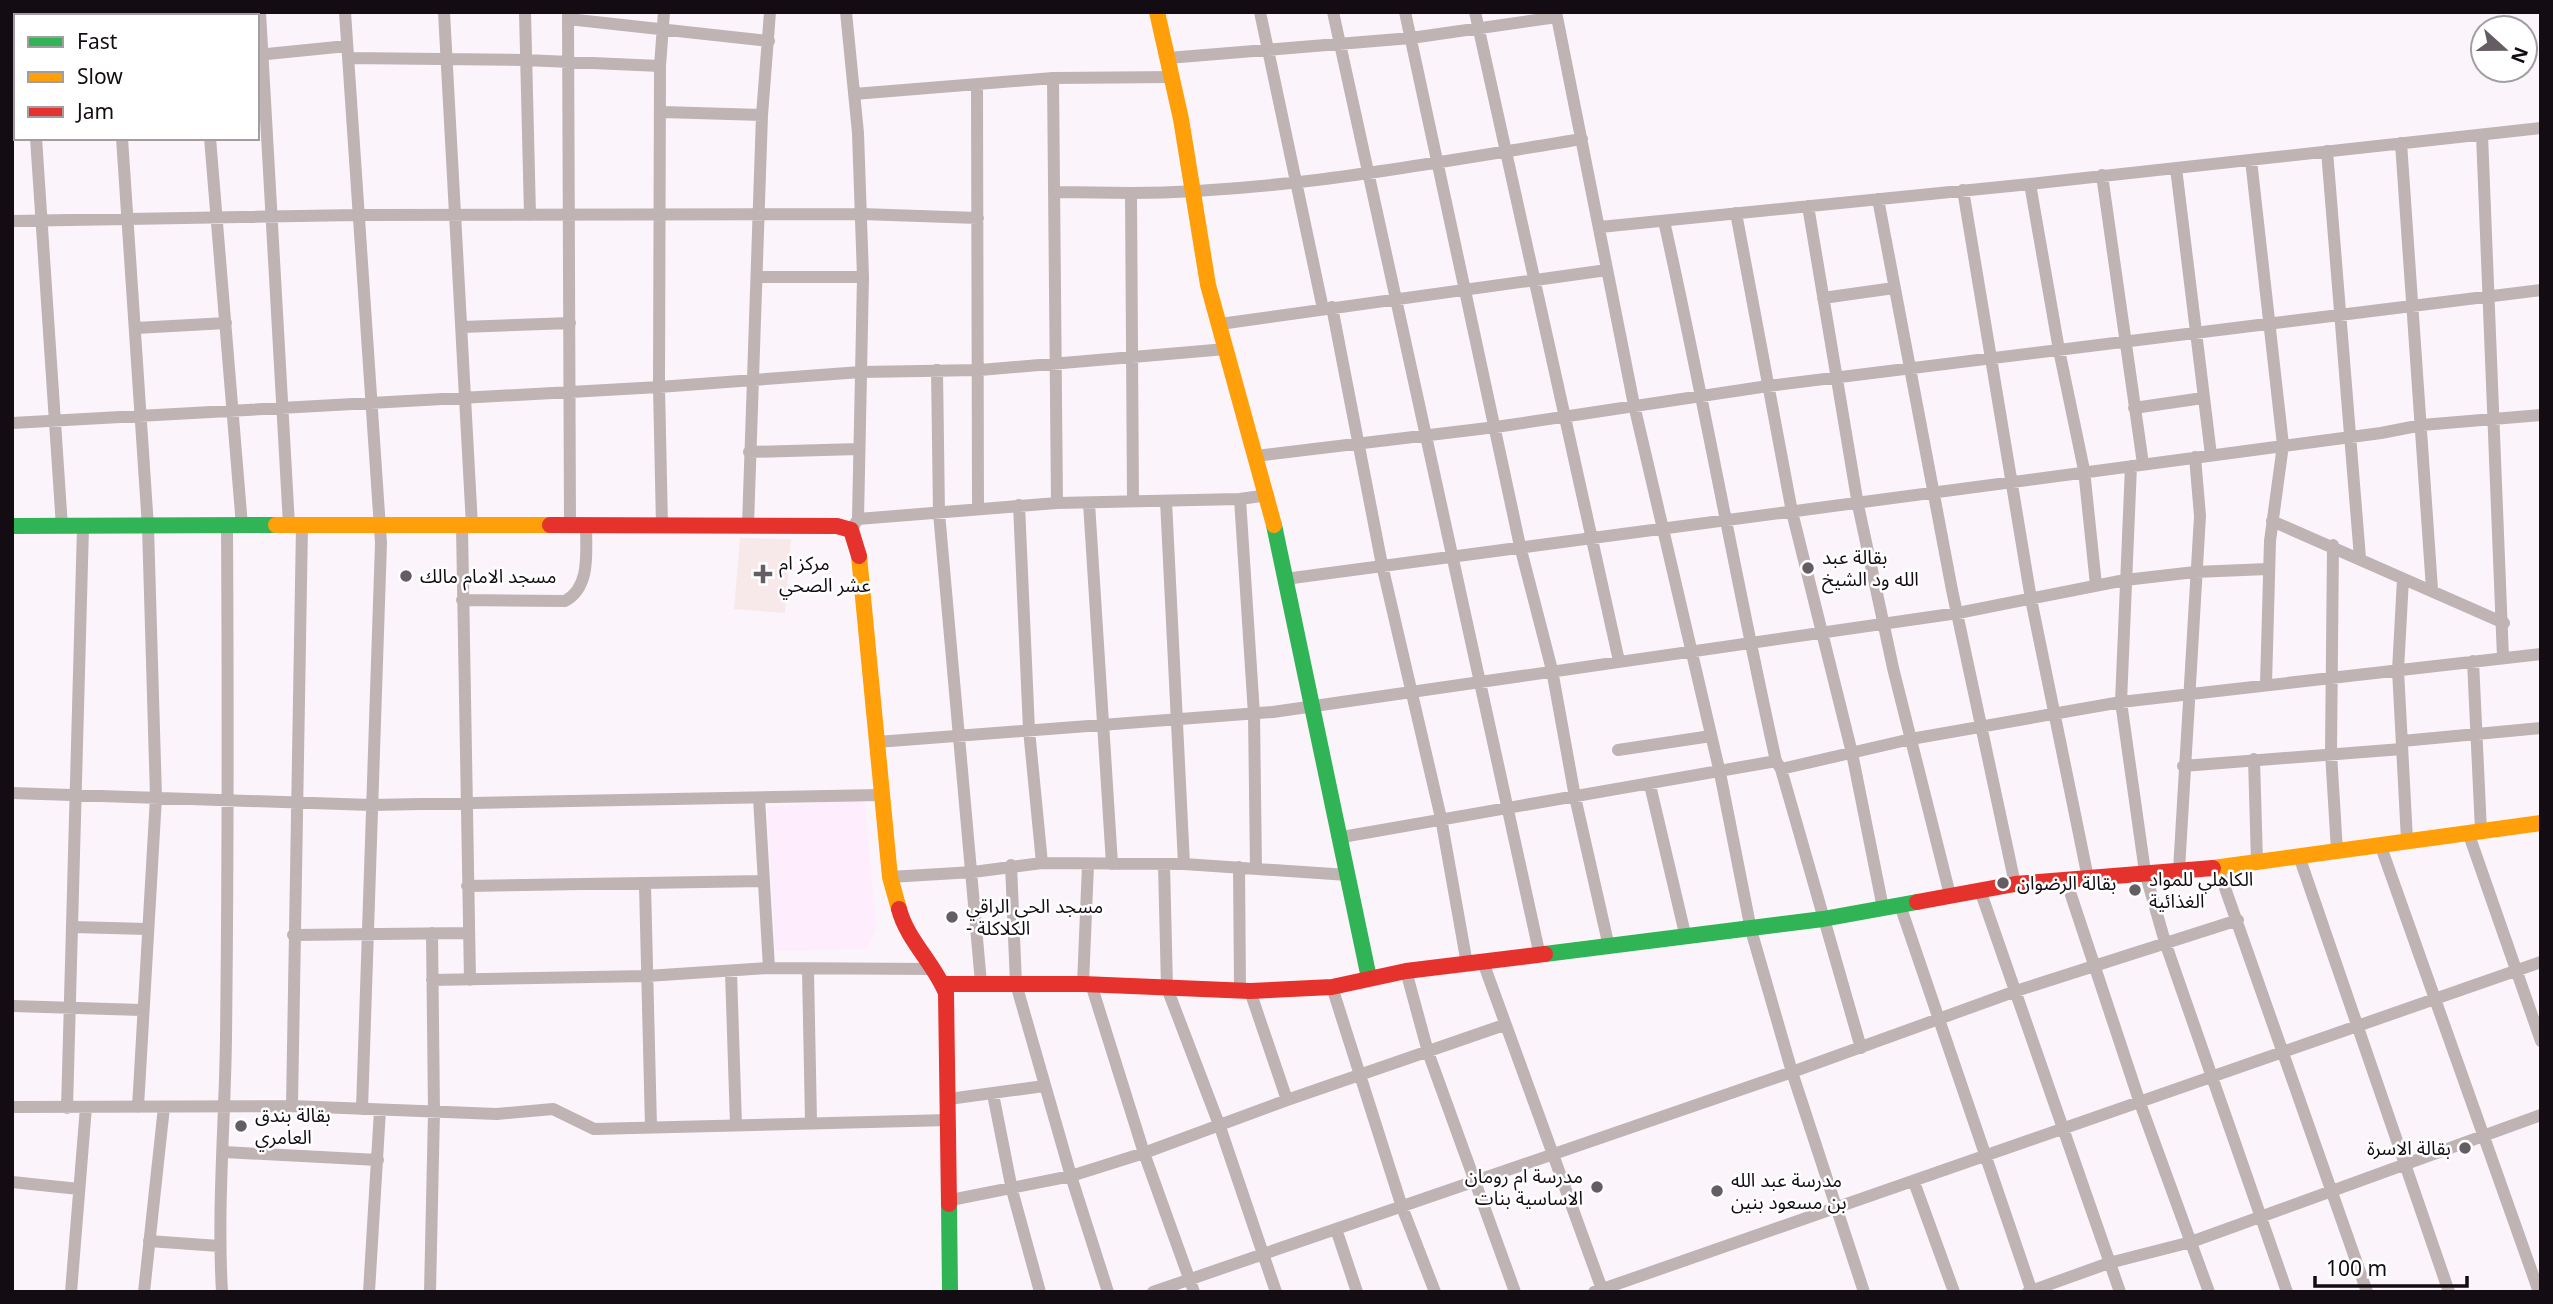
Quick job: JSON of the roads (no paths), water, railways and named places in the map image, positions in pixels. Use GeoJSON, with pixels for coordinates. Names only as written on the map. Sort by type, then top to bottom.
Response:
{"type":"FeatureCollection","features":[{"type":"Feature","properties":{"kind":"street"},"geometry":{"type":"LineString","coordinates":[[260,12],[259,54],[281,408],[296,525],[298,803],[293,935],[292,1107]]}},
{"type":"Feature","properties":{"kind":"street"},"geometry":{"type":"LineString","coordinates":[[345,12],[380,525],[362,1109]]}},
{"type":"Feature","properties":{"kind":"street"},"geometry":{"type":"LineString","coordinates":[[444,12],[465,397],[467,526],[462,600],[470,980]]}},
{"type":"Feature","properties":{"kind":"street"},"geometry":{"type":"LineString","coordinates":[[525,12],[530,215]]}},
{"type":"Feature","properties":{"kind":"street"},"geometry":{"type":"LineString","coordinates":[[662,526],[659,387],[662,216],[660,66],[664,12]]}},
{"type":"Feature","properties":{"kind":"street"},"geometry":{"type":"LineString","coordinates":[[748,525],[751,380],[759,277],[762,115],[771,12]]}},
{"type":"Feature","properties":{"kind":"street"},"geometry":{"type":"LineString","coordinates":[[846,12],[854,94],[863,277],[859,449],[854,524],[890,877],[903,925],[943,984],[948,1018],[950,1292]]}},
{"type":"Feature","properties":{"kind":"street"},"geometry":{"type":"LineString","coordinates":[[1157,12],[1173,76],[1208,285],[1268,495],[1342,837],[1369,978]]}},
{"type":"Feature","properties":{"kind":"street"},"geometry":{"type":"LineString","coordinates":[[1260,12],[1294,184],[1327,308],[1358,442],[1409,691],[1475,963],[1504,1025],[1600,1291],[2140,1103],[2211,1074],[2541,962]]}},
{"type":"Feature","properties":{"kind":"street"},"geometry":{"type":"LineString","coordinates":[[1333,12],[1539,956]]}},
{"type":"Feature","properties":{"kind":"street"},"geometry":{"type":"LineString","coordinates":[[1405,12],[1520,546],[1552,670],[1575,797],[1609,947]]}},
{"type":"Feature","properties":{"kind":"street"},"geometry":{"type":"LineString","coordinates":[[1475,12],[1619,661]]}},
{"type":"Feature","properties":{"kind":"street"},"geometry":{"type":"LineString","coordinates":[[1168,58],[1267,47],[1411,37],[1478,29],[1556,15],[1660,528],[1720,773],[1751,930],[1792,1072],[1864,1292]]}},
{"type":"Feature","properties":{"kind":"street"},"geometry":{"type":"LineString","coordinates":[[462,600],[565,601],[575,596],[581,588],[584,575],[578,525],[571,391],[568,16],[769,41]]}},
{"type":"Feature","properties":{"kind":"street"},"geometry":{"type":"LineString","coordinates":[[259,54],[348,52],[446,59],[660,66]]}},
{"type":"Feature","properties":{"kind":"street"},"geometry":{"type":"LineString","coordinates":[[854,94],[1054,78],[1173,76]]}},
{"type":"Feature","properties":{"kind":"street"},"geometry":{"type":"LineString","coordinates":[[1054,78],[1057,192],[1057,503]]}},
{"type":"Feature","properties":{"kind":"street"},"geometry":{"type":"LineString","coordinates":[[977,85],[980,370],[978,509]]}},
{"type":"Feature","properties":{"kind":"street"},"geometry":{"type":"LineString","coordinates":[[662,112],[762,115]]}},
{"type":"Feature","properties":{"kind":"street"},"geometry":{"type":"LineString","coordinates":[[1600,227],[2176,169],[2541,128]]}},
{"type":"Feature","properties":{"kind":"street"},"geometry":{"type":"LineString","coordinates":[[2482,135],[2486,297],[2496,419],[2503,658]]}},
{"type":"Feature","properties":{"kind":"street"},"geometry":{"type":"LineString","coordinates":[[1057,192],[1194,193],[1294,184],[1582,139]]}},
{"type":"Feature","properties":{"kind":"street"},"geometry":{"type":"LineString","coordinates":[[36,140],[62,527]]}},
{"type":"Feature","properties":{"kind":"street"},"geometry":{"type":"LineString","coordinates":[[122,140],[148,527],[156,797],[138,1107]]}},
{"type":"Feature","properties":{"kind":"street"},"geometry":{"type":"LineString","coordinates":[[210,140],[233,411],[234,526],[225,1106],[219,1246],[222,1292]]}},
{"type":"Feature","properties":{"kind":"street"},"geometry":{"type":"LineString","coordinates":[[2401,142],[2432,589]]}},
{"type":"Feature","properties":{"kind":"street"},"geometry":{"type":"LineString","coordinates":[[2328,151],[2360,558]]}},
{"type":"Feature","properties":{"kind":"street"},"geometry":{"type":"LineString","coordinates":[[2251,160],[2283,445],[2268,569],[2266,684]]}},
{"type":"Feature","properties":{"kind":"street"},"geometry":{"type":"LineString","coordinates":[[2176,169],[2211,455]]}},
{"type":"Feature","properties":{"kind":"street"},"geometry":{"type":"LineString","coordinates":[[2102,175],[2134,408],[2137,465],[2125,580],[2122,702],[2145,872],[2165,942],[2287,1292]]}},
{"type":"Feature","properties":{"kind":"street"},"geometry":{"type":"LineString","coordinates":[[2030,184],[2059,350],[2084,470],[2096,585]]}},
{"type":"Feature","properties":{"kind":"street"},"geometry":{"type":"LineString","coordinates":[[1963,190],[2031,599],[2088,878]]}},
{"type":"Feature","properties":{"kind":"street"},"geometry":{"type":"LineString","coordinates":[[1131,193],[1133,501]]}},
{"type":"Feature","properties":{"kind":"street"},"geometry":{"type":"LineString","coordinates":[[1878,199],[1934,495],[2015,884]]}},
{"type":"Feature","properties":{"kind":"street"},"geometry":{"type":"LineString","coordinates":[[1808,206],[1839,379],[1857,505],[1883,624],[1950,895]]}},
{"type":"Feature","properties":{"kind":"street"},"geometry":{"type":"LineString","coordinates":[[1735,213],[1792,512],[1853,753],[1882,908]]}},
{"type":"Feature","properties":{"kind":"street"},"geometry":{"type":"LineString","coordinates":[[12,221],[357,215],[861,214],[978,218]]}},
{"type":"Feature","properties":{"kind":"street"},"geometry":{"type":"LineString","coordinates":[[1664,221],[1703,396],[1750,643],[1779,765],[1861,1048]]}},
{"type":"Feature","properties":{"kind":"street"},"geometry":{"type":"LineString","coordinates":[[1220,324],[1533,278],[1607,270]]}},
{"type":"Feature","properties":{"kind":"street"},"geometry":{"type":"LineString","coordinates":[[759,277],[863,277]]}},
{"type":"Feature","properties":{"kind":"street"},"geometry":{"type":"LineString","coordinates":[[1824,298],[1894,288]]}},
{"type":"Feature","properties":{"kind":"street"},"geometry":{"type":"LineString","coordinates":[[1256,456],[1496,427],[1768,386],[2541,290]]}},
{"type":"Feature","properties":{"kind":"street"},"geometry":{"type":"LineString","coordinates":[[136,328],[226,323]]}},
{"type":"Feature","properties":{"kind":"street"},"geometry":{"type":"LineString","coordinates":[[461,327],[570,323]]}},
{"type":"Feature","properties":{"kind":"street"},"geometry":{"type":"LineString","coordinates":[[12,423],[659,387],[860,372],[980,370],[1226,349]]}},
{"type":"Feature","properties":{"kind":"street"},"geometry":{"type":"LineString","coordinates":[[937,370],[939,513],[981,983]]}},
{"type":"Feature","properties":{"kind":"street"},"geometry":{"type":"LineString","coordinates":[[2134,408],[2203,398]]}},
{"type":"Feature","properties":{"kind":"street"},"geometry":{"type":"LineString","coordinates":[[1285,579],[1451,558],[1520,546],[1934,495],[2013,480],[2350,437],[2422,425],[2541,415]]}},
{"type":"Feature","properties":{"kind":"street"},"geometry":{"type":"LineString","coordinates":[[749,452],[859,449]]}},
{"type":"Feature","properties":{"kind":"street"},"geometry":{"type":"LineString","coordinates":[[2179,870],[2183,766],[2200,516],[2195,457]]}},
{"type":"Feature","properties":{"kind":"street"},"geometry":{"type":"LineString","coordinates":[[12,526],[823,525],[854,524],[1019,505],[1240,499],[1268,495]]}},
{"type":"Feature","properties":{"kind":"street"},"geometry":{"type":"LineString","coordinates":[[1240,499],[1254,714],[1256,869]]}},
{"type":"Feature","properties":{"kind":"street"},"geometry":{"type":"LineString","coordinates":[[1166,501],[1184,864]]}},
{"type":"Feature","properties":{"kind":"street"},"geometry":{"type":"LineString","coordinates":[[1089,503],[1112,864]]}},
{"type":"Feature","properties":{"kind":"street"},"geometry":{"type":"LineString","coordinates":[[1019,505],[1029,730],[1042,863]]}},
{"type":"Feature","properties":{"kind":"street"},"geometry":{"type":"LineString","coordinates":[[2272,521],[2333,545],[2504,623]]}},
{"type":"Feature","properties":{"kind":"street"},"geometry":{"type":"LineString","coordinates":[[67,1108],[78,796],[83,527]]}},
{"type":"Feature","properties":{"kind":"street"},"geometry":{"type":"LineString","coordinates":[[2333,545],[2331,753],[2337,851]]}},
{"type":"Feature","properties":{"kind":"street"},"geometry":{"type":"LineString","coordinates":[[877,742],[1103,723],[1254,714],[1958,613],[2125,580],[2195,572],[2268,569]]}},
{"type":"Feature","properties":{"kind":"street"},"geometry":{"type":"LineString","coordinates":[[2403,579],[2398,670],[2407,840]]}},
{"type":"Feature","properties":{"kind":"street"},"geometry":{"type":"LineString","coordinates":[[1342,837],[1441,818],[1853,753],[1911,739],[2122,702],[2541,654]]}},
{"type":"Feature","properties":{"kind":"street"},"geometry":{"type":"LineString","coordinates":[[2473,661],[2476,733],[2474,832],[2541,1041]]}},
{"type":"Feature","properties":{"kind":"street"},"geometry":{"type":"LineString","coordinates":[[2183,766],[2331,753],[2476,733],[2541,728]]}},
{"type":"Feature","properties":{"kind":"street"},"geometry":{"type":"LineString","coordinates":[[1618,750],[1711,736]]}},
{"type":"Feature","properties":{"kind":"street"},"geometry":{"type":"LineString","coordinates":[[2253,759],[2257,862]]}},
{"type":"Feature","properties":{"kind":"street"},"geometry":{"type":"LineString","coordinates":[[1650,785],[1686,938]]}},
{"type":"Feature","properties":{"kind":"street"},"geometry":{"type":"LineString","coordinates":[[12,793],[370,805],[880,795]]}},
{"type":"Feature","properties":{"kind":"street"},"geometry":{"type":"LineString","coordinates":[[759,798],[769,968]]}},
{"type":"Feature","properties":{"kind":"street"},"geometry":{"type":"LineString","coordinates":[[943,984],[1087,984],[1245,990],[1332,987],[1406,971],[1751,930],[2015,884],[2218,868],[2541,823]]}},
{"type":"Feature","properties":{"kind":"street"},"geometry":{"type":"LineString","coordinates":[[2380,844],[2483,1135],[2535,1260],[2539,1292]]}},
{"type":"Feature","properties":{"kind":"street"},"geometry":{"type":"LineString","coordinates":[[2299,856],[2449,1292]]}},
{"type":"Feature","properties":{"kind":"street"},"geometry":{"type":"LineString","coordinates":[[890,877],[973,872],[1042,863],[1184,864],[1348,875]]}},
{"type":"Feature","properties":{"kind":"street"},"geometry":{"type":"LineString","coordinates":[[1164,864],[1167,988],[1220,1127],[1276,1292]]}},
{"type":"Feature","properties":{"kind":"street"},"geometry":{"type":"LineString","coordinates":[[1011,865],[1016,984],[1044,1086],[1108,1292]]}},
{"type":"Feature","properties":{"kind":"street"},"geometry":{"type":"LineString","coordinates":[[1088,865],[1087,984],[1194,1292]]}},
{"type":"Feature","properties":{"kind":"street"},"geometry":{"type":"LineString","coordinates":[[1239,867],[1245,990],[1287,1100]]}},
{"type":"Feature","properties":{"kind":"street"},"geometry":{"type":"LineString","coordinates":[[2218,868],[2367,1292]]}},
{"type":"Feature","properties":{"kind":"street"},"geometry":{"type":"LineString","coordinates":[[2066,880],[2140,1103],[2209,1292]]}},
{"type":"Feature","properties":{"kind":"street"},"geometry":{"type":"LineString","coordinates":[[467,886],[764,881]]}},
{"type":"Feature","properties":{"kind":"street"},"geometry":{"type":"LineString","coordinates":[[645,885],[651,1127]]}},
{"type":"Feature","properties":{"kind":"street"},"geometry":{"type":"LineString","coordinates":[[1980,890],[2120,1292]]}},
{"type":"Feature","properties":{"kind":"street"},"geometry":{"type":"LineString","coordinates":[[1900,905],[2030,1291],[2109,1262],[2191,1242],[2541,1115]]}},
{"type":"Feature","properties":{"kind":"street"},"geometry":{"type":"LineString","coordinates":[[1153,1292],[1861,1048],[1937,1018],[2095,964],[2238,920]]}},
{"type":"Feature","properties":{"kind":"street"},"geometry":{"type":"LineString","coordinates":[[73,927],[147,929]]}},
{"type":"Feature","properties":{"kind":"street"},"geometry":{"type":"LineString","coordinates":[[430,1292],[434,1112],[432,933]]}},
{"type":"Feature","properties":{"kind":"street"},"geometry":{"type":"LineString","coordinates":[[293,935],[467,933]]}},
{"type":"Feature","properties":{"kind":"street"},"geometry":{"type":"LineString","coordinates":[[432,980],[646,976],[769,968],[934,969]]}},
{"type":"Feature","properties":{"kind":"street"},"geometry":{"type":"LineString","coordinates":[[808,970],[811,1122]]}},
{"type":"Feature","properties":{"kind":"street"},"geometry":{"type":"LineString","coordinates":[[1406,971],[1428,1052],[1515,1292]]}},
{"type":"Feature","properties":{"kind":"street"},"geometry":{"type":"LineString","coordinates":[[731,972],[736,1125]]}},
{"type":"Feature","properties":{"kind":"street"},"geometry":{"type":"LineString","coordinates":[[1332,987],[1402,1207],[1435,1292]]}},
{"type":"Feature","properties":{"kind":"street"},"geometry":{"type":"LineString","coordinates":[[12,1006],[142,1010]]}},
{"type":"Feature","properties":{"kind":"street"},"geometry":{"type":"LineString","coordinates":[[950,1200],[1012,1190],[1071,1176],[1144,1153],[1504,1025]]}},
{"type":"Feature","properties":{"kind":"street"},"geometry":{"type":"LineString","coordinates":[[949,1099],[1044,1086]]}},
{"type":"Feature","properties":{"kind":"street"},"geometry":{"type":"LineString","coordinates":[[993,1094],[1012,1190],[1040,1292]]}},
{"type":"Feature","properties":{"kind":"street"},"geometry":{"type":"LineString","coordinates":[[12,1107],[225,1106],[497,1114],[553,1109],[594,1129],[950,1120]]}},
{"type":"Feature","properties":{"kind":"street"},"geometry":{"type":"LineString","coordinates":[[145,1292],[164,1107]]}},
{"type":"Feature","properties":{"kind":"street"},"geometry":{"type":"LineString","coordinates":[[71,1292],[86,1108]]}},
{"type":"Feature","properties":{"kind":"street"},"geometry":{"type":"LineString","coordinates":[[369,1292],[380,1111]]}},
{"type":"Feature","properties":{"kind":"street"},"geometry":{"type":"LineString","coordinates":[[224,1152],[378,1160]]}},
{"type":"Feature","properties":{"kind":"street"},"geometry":{"type":"LineString","coordinates":[[12,1182],[79,1189]]}},
{"type":"Feature","properties":{"kind":"street"},"geometry":{"type":"LineString","coordinates":[[1914,1182],[1954,1292]]}},
{"type":"Feature","properties":{"kind":"street"},"geometry":{"type":"LineString","coordinates":[[1336,1229],[1357,1292]]}},
{"type":"Feature","properties":{"kind":"street"},"geometry":{"type":"LineString","coordinates":[[149,1241],[219,1246]]}},
{"type":"Feature","properties":{"kind":"place","name":"بقالة عبد الله ود الشيخ"},"geometry":{"type":"Point","coordinates":[1808,568]}},
{"type":"Feature","properties":{"kind":"place","name":"مركز ام عشر الصحي"},"geometry":{"type":"Point","coordinates":[763,574]}},
{"type":"Feature","properties":{"kind":"place","name":"مسجد الامام مالك"},"geometry":{"type":"Point","coordinates":[406,576]}},
{"type":"Feature","properties":{"kind":"place","name":"بقالة الرضوان"},"geometry":{"type":"Point","coordinates":[2003,883]}},
{"type":"Feature","properties":{"kind":"place","name":"الكاهلي للمواد الغذائية"},"geometry":{"type":"Point","coordinates":[2135,890]}},
{"type":"Feature","properties":{"kind":"place","name":"مسجد الحي الراقي - الكلاكلة"},"geometry":{"type":"Point","coordinates":[952,917]}},
{"type":"Feature","properties":{"kind":"place","name":"بقالة بندق العامري"},"geometry":{"type":"Point","coordinates":[241,1126]}},
{"type":"Feature","properties":{"kind":"place","name":"بقالة الاسرة"},"geometry":{"type":"Point","coordinates":[2465,1148]}},
{"type":"Feature","properties":{"kind":"place","name":"مدرسة ام رومان الاساسية بنات"},"geometry":{"type":"Point","coordinates":[1597,1187]}},
{"type":"Feature","properties":{"kind":"place","name":"مدرسة عبد الله بن مسعود بنين"},"geometry":{"type":"Point","coordinates":[1717,1191]}}]}
